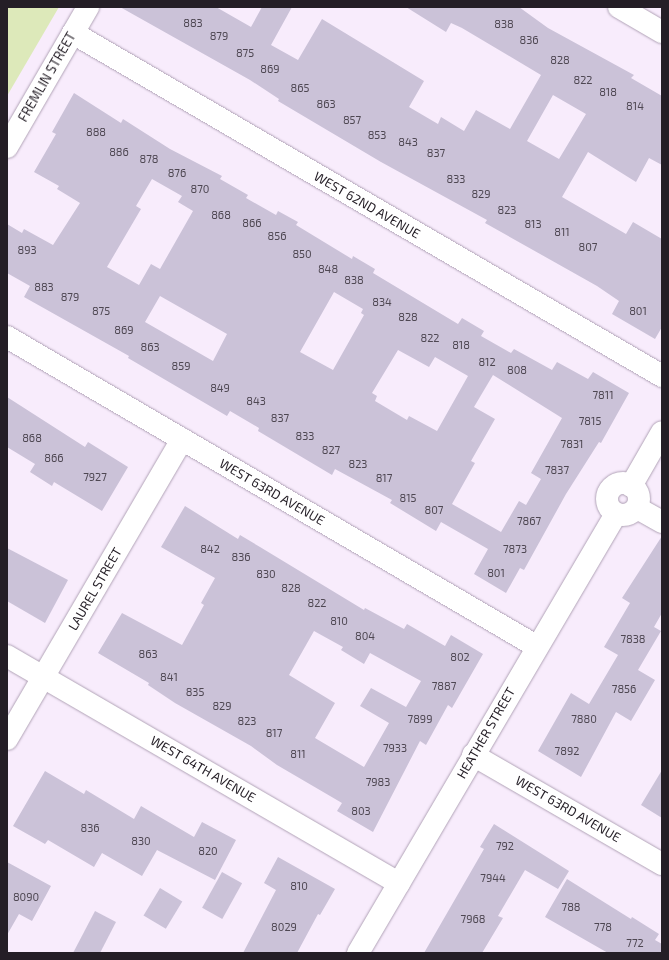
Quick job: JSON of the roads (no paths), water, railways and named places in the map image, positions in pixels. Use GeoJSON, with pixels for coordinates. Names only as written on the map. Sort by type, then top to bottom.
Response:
{"type":"FeatureCollection","features":[{"type":"Feature","properties":{"kind":"street","name":"FREMLIN STREET"},"geometry":{"type":"LineString","coordinates":[[7,147],[88,7]]}},
{"type":"Feature","properties":{"kind":"street"},"geometry":{"type":"LineString","coordinates":[[619,7],[662,32]]}},
{"type":"Feature","properties":{"kind":"street","name":"WEST 62ND AVENUE"},"geometry":{"type":"LineString","coordinates":[[73,33],[662,376]]}},
{"type":"Feature","properties":{"kind":"street","name":"WEST 63RD AVENUE"},"geometry":{"type":"LineString","coordinates":[[7,337],[536,646]]}},
{"type":"Feature","properties":{"kind":"street"},"geometry":{"type":"LineString","coordinates":[[631,486],[662,432]]}},
{"type":"Feature","properties":{"kind":"street","name":"LAUREL STREET"},"geometry":{"type":"LineString","coordinates":[[7,739],[182,439]]}},
{"type":"Feature","properties":{"kind":"street"},"geometry":{"type":"LineString","coordinates":[[622,484],[631,486],[639,498],[637,508],[630,514],[616,514],[608,502],[609,492],[622,484]]}},
{"type":"Feature","properties":{"kind":"street"},"geometry":{"type":"LineString","coordinates":[[637,508],[662,522]]}},
{"type":"Feature","properties":{"kind":"street","name":"HEATHER STREET"},"geometry":{"type":"LineString","coordinates":[[358,953],[536,646],[616,514]]}},
{"type":"Feature","properties":{"kind":"street","name":"WEST 64TH AVENUE"},"geometry":{"type":"LineString","coordinates":[[7,656],[399,883]]}},
{"type":"Feature","properties":{"kind":"street","name":"WEST 63RD AVENUE"},"geometry":{"type":"LineString","coordinates":[[473,756],[662,864]]}}]}
